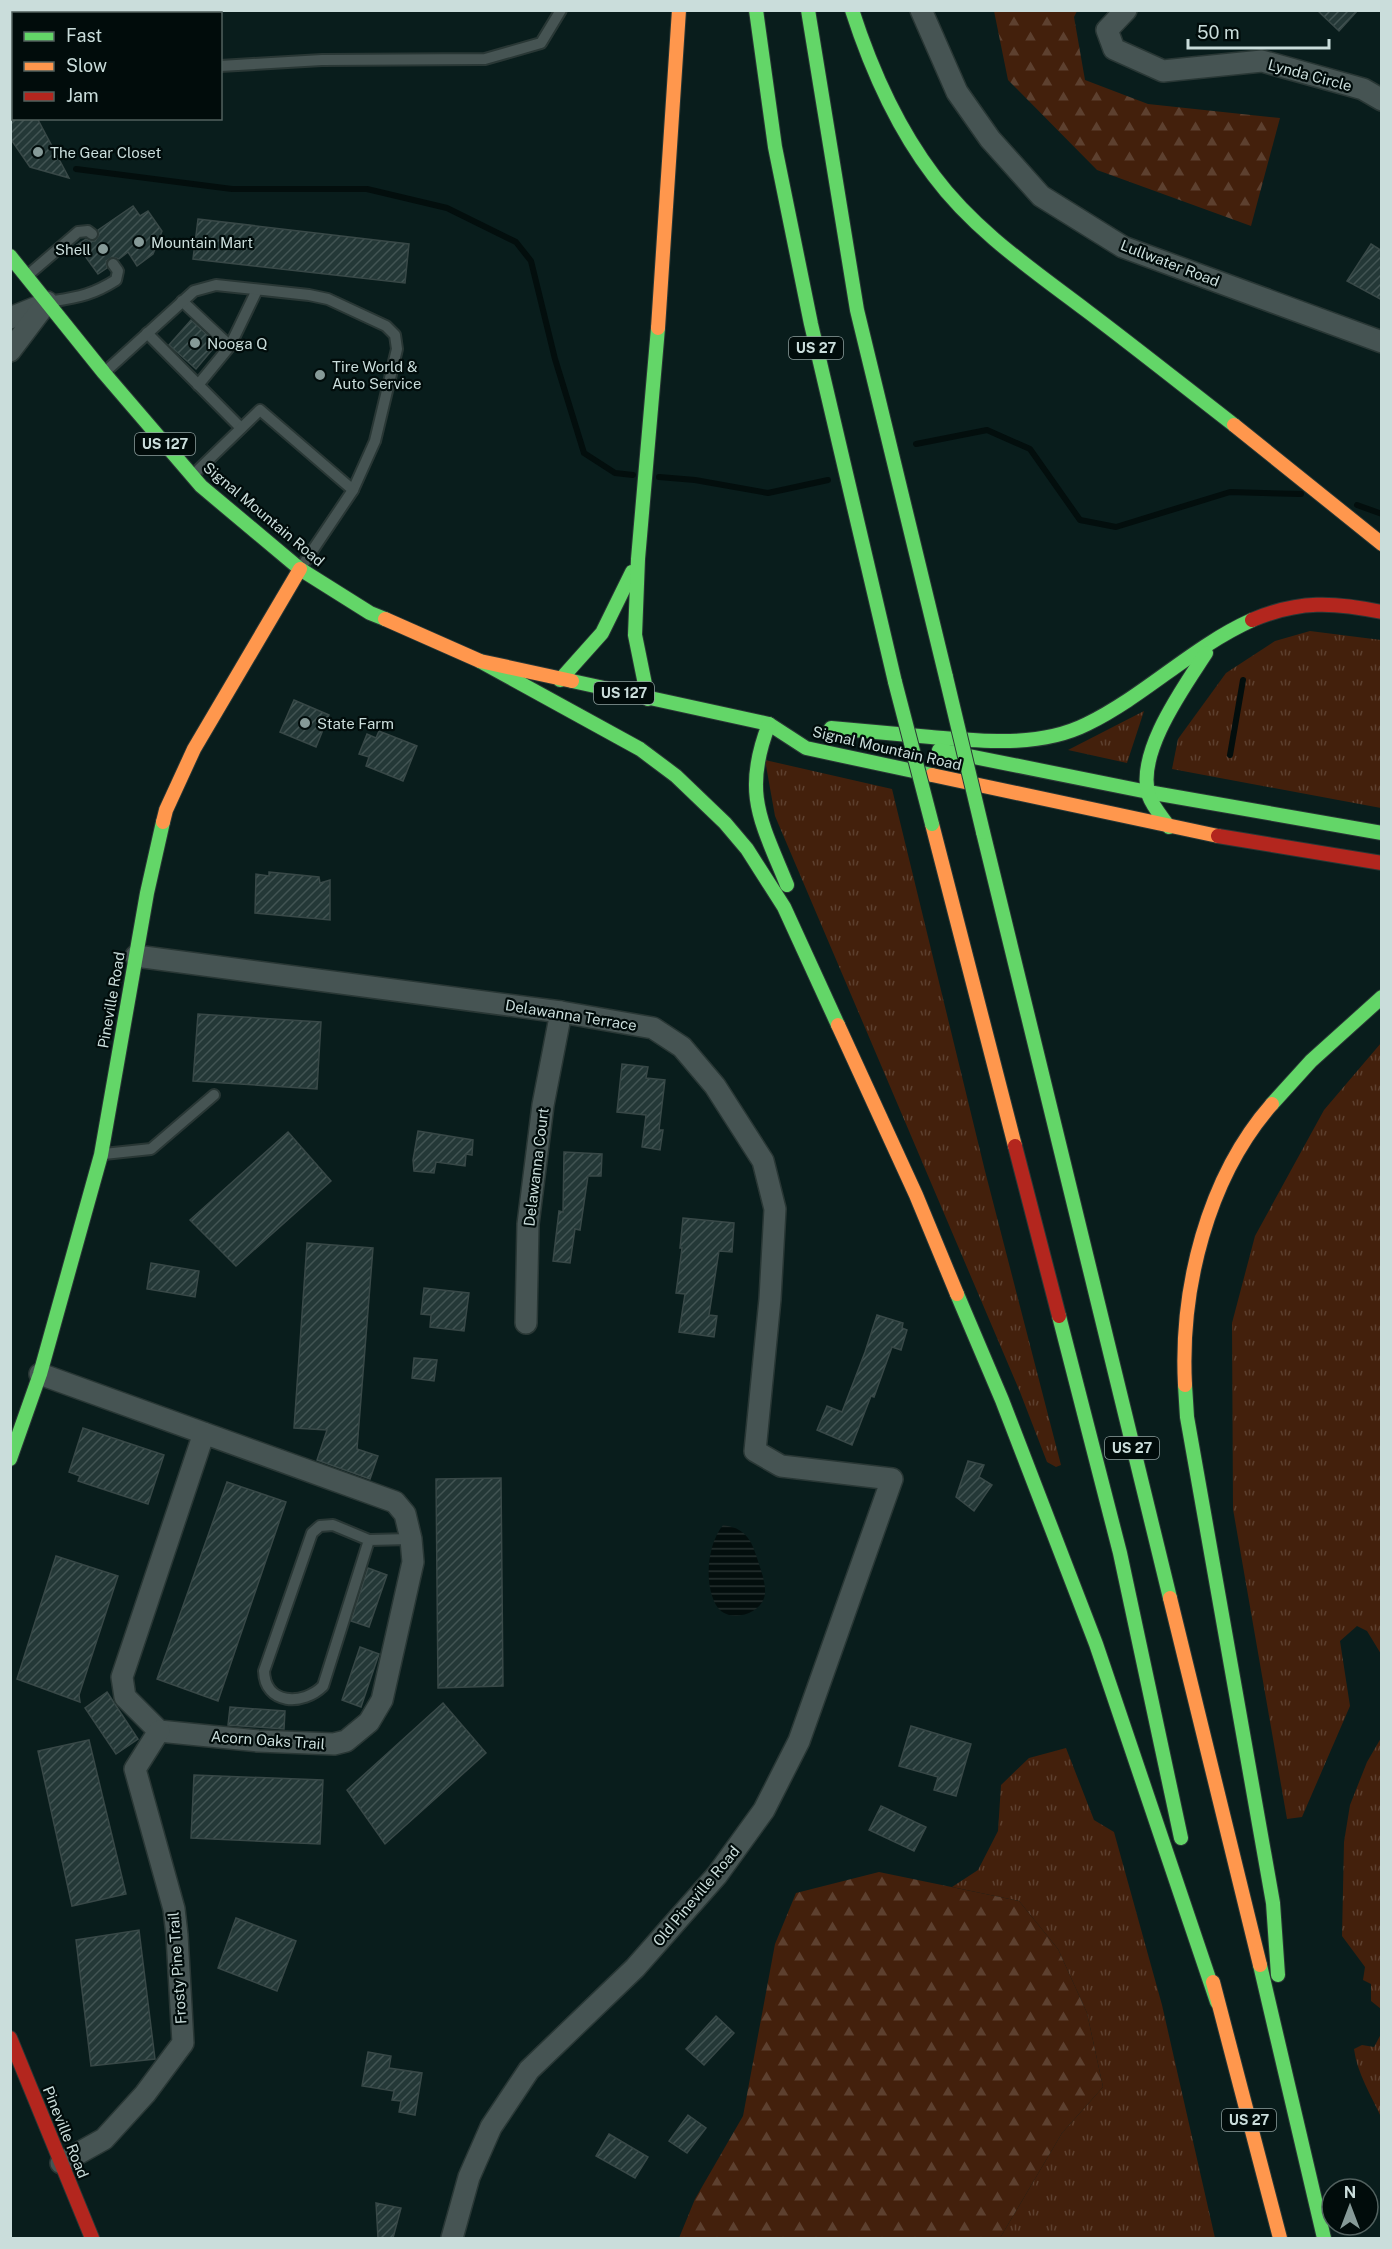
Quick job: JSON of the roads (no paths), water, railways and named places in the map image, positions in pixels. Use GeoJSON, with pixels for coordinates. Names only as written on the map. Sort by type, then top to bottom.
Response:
{"type":"FeatureCollection","features":[{"type":"Feature","properties":{"kind":"main road"},"geometry":{"type":"LineString","coordinates":[[648,699],[635,635],[638,560],[654,390],[679,10]]}},
{"type":"Feature","properties":{"kind":"main road","name":"US 27"},"geometry":{"type":"LineString","coordinates":[[756,10],[775,147],[811,324],[896,682],[1120,1553],[1184,1852]]}},
{"type":"Feature","properties":{"kind":"main road","name":"US 27"},"geometry":{"type":"LineString","coordinates":[[808,10],[857,310],[1057,1140],[1284,2064],[1324,2238]]}},
{"type":"Feature","properties":{"kind":"main road"},"geometry":{"type":"LineString","coordinates":[[852,10],[879,82],[903,130],[927,168],[952,198],[999,242],[1276,457],[1382,544]]}},
{"type":"Feature","properties":{"kind":"main road","name":"Signal Mountain Road"},"geometry":{"type":"LineString","coordinates":[[10,256],[104,373],[201,486],[300,569],[370,613],[480,661],[769,724],[806,748],[1169,827],[1382,863]]}},
{"type":"Feature","properties":{"kind":"main road"},"geometry":{"type":"LineString","coordinates":[[560,680],[602,633],[638,560]]}},
{"type":"Feature","properties":{"kind":"main road","name":"Pineville Road"},"geometry":{"type":"LineString","coordinates":[[10,1459],[40,1374],[101,1155],[147,893],[166,810],[194,749],[300,569]]}},
{"type":"Feature","properties":{"kind":"main road"},"geometry":{"type":"LineString","coordinates":[[1169,827],[1154,806],[1148,792],[1148,771],[1154,748],[1174,704],[1213,641],[1262,614],[1286,608],[1317,604],[1351,605],[1382,612]]}},
{"type":"Feature","properties":{"kind":"main road","name":"Signal Mountain Road"},"geometry":{"type":"LineString","coordinates":[[1213,641],[1113,709],[1080,728],[1046,738],[1005,742],[826,727],[1148,792],[1382,833]]}},
{"type":"Feature","properties":{"kind":"main road"},"geometry":{"type":"LineString","coordinates":[[480,661],[640,749],[676,776],[725,823],[747,849],[784,907],[960,1297],[1050,1522],[1127,1734],[1217,2002]]}},
{"type":"Feature","properties":{"kind":"main road"},"geometry":{"type":"LineString","coordinates":[[769,724],[760,744],[755,765],[754,787],[757,812],[870,1094]]}},
{"type":"Feature","properties":{"kind":"main road","name":"US 127"},"geometry":{"type":"LineString","coordinates":[[769,724],[790,724]]}},
{"type":"Feature","properties":{"kind":"main road"},"geometry":{"type":"LineString","coordinates":[[1284,2064],[1273,1904],[1187,1417],[1183,1376],[1187,1306],[1194,1260],[1202,1233],[1218,1193],[1258,1121],[1301,1070],[1382,997]]}},
{"type":"Feature","properties":{"kind":"main road","name":"US 27"},"geometry":{"type":"LineString","coordinates":[[1189,1875],[1217,2002],[1280,2238]]}},
{"type":"Feature","properties":{"kind":"main road","name":"Pineville Road"},"geometry":{"type":"LineString","coordinates":[[10,2038],[92,2238]]}},
{"type":"Feature","properties":{"kind":"street","name":"Lullwater Road"},"geometry":{"type":"LineString","coordinates":[[921,10],[957,92],[990,139],[1041,196],[1123,247],[1382,342]]}},
{"type":"Feature","properties":{"kind":"street","name":"Lynda Circle"},"geometry":{"type":"LineString","coordinates":[[1126,10],[1107,30],[1114,50],[1163,70],[1262,62],[1363,89],[1382,100]]}},
{"type":"Feature","properties":{"kind":"street"},"geometry":{"type":"LineString","coordinates":[[10,318],[47,302]]}},
{"type":"Feature","properties":{"kind":"street"},"geometry":{"type":"LineString","coordinates":[[10,351],[47,302]]}},
{"type":"Feature","properties":{"kind":"street","name":"Delawanna Terrace"},"geometry":{"type":"LineString","coordinates":[[136,956],[561,1012],[653,1028],[682,1047],[715,1086],[763,1161],[775,1209],[770,1299],[755,1451],[781,1466],[892,1479]]}},
{"type":"Feature","properties":{"kind":"street","name":"Delawanna Court"},"geometry":{"type":"LineString","coordinates":[[526,1323],[528,1224],[543,1105],[561,1012]]}},
{"type":"Feature","properties":{"kind":"street","name":"Acorn Oaks Trail"},"geometry":{"type":"LineString","coordinates":[[40,1374],[395,1502],[405,1514],[411,1539],[413,1562],[382,1700],[369,1722],[346,1742],[334,1744],[293,1743],[159,1731]]}},
{"type":"Feature","properties":{"kind":"street"},"geometry":{"type":"LineString","coordinates":[[159,1731],[125,1697],[122,1677],[204,1433]]}},
{"type":"Feature","properties":{"kind":"street","name":"Old Pineville Road"},"geometry":{"type":"LineString","coordinates":[[452,2238],[469,2177],[491,2127],[529,2070],[635,1968],[717,1875],[764,1810],[799,1741],[892,1479]]}},
{"type":"Feature","properties":{"kind":"street","name":"Frosty Pine Trail"},"geometry":{"type":"LineString","coordinates":[[61,2163],[104,2139],[145,2094],[183,2043],[174,1909],[135,1769],[159,1731]]}},
{"type":"Feature","properties":{"kind":"lane"},"geometry":{"type":"LineString","coordinates":[[222,66],[322,60],[485,59],[541,43],[561,10]]}},
{"type":"Feature","properties":{"kind":"lane"},"geometry":{"type":"LineString","coordinates":[[26,276],[78,232],[88,231],[92,234]]}},
{"type":"Feature","properties":{"kind":"lane"},"geometry":{"type":"LineString","coordinates":[[47,302],[79,298],[97,292],[116,280],[118,271],[113,264]]}},
{"type":"Feature","properties":{"kind":"lane"},"geometry":{"type":"LineString","coordinates":[[104,373],[194,291],[216,285],[328,299],[386,326],[395,335],[397,349],[375,441],[353,490],[300,569]]}},
{"type":"Feature","properties":{"kind":"lane"},"geometry":{"type":"LineString","coordinates":[[198,385],[230,346],[257,290]]}},
{"type":"Feature","properties":{"kind":"lane"},"geometry":{"type":"LineString","coordinates":[[182,301],[230,346]]}},
{"type":"Feature","properties":{"kind":"lane"},"geometry":{"type":"LineString","coordinates":[[147,333],[241,428]]}},
{"type":"Feature","properties":{"kind":"lane"},"geometry":{"type":"LineString","coordinates":[[192,476],[260,410],[353,490]]}},
{"type":"Feature","properties":{"kind":"lane"},"geometry":{"type":"LineString","coordinates":[[101,1155],[151,1149],[213,1095]]}},
{"type":"Feature","properties":{"kind":"lane"},"geometry":{"type":"LineString","coordinates":[[369,1540],[323,1686],[314,1695],[300,1699],[285,1698],[272,1693],[264,1683],[264,1671],[312,1533],[320,1526],[333,1525],[369,1540],[411,1539]]}},
{"type":"Feature","properties":{"kind":"waterway"},"geometry":{"type":"LineString","coordinates":[[76,169],[232,189],[367,189],[447,208],[516,242],[531,261],[555,359],[584,453],[615,473],[633,475]]}},
{"type":"Feature","properties":{"kind":"waterway"},"geometry":{"type":"LineString","coordinates":[[916,444],[987,430],[1030,449],[1080,520],[1116,527],[1230,492],[1301,494]]}},
{"type":"Feature","properties":{"kind":"waterway"},"geometry":{"type":"LineString","coordinates":[[659,477],[695,480],[768,493],[828,480]]}},
{"type":"Feature","properties":{"kind":"waterway"},"geometry":{"type":"LineString","coordinates":[[1357,505],[1382,514]]}},
{"type":"Feature","properties":{"kind":"waterway"},"geometry":{"type":"LineString","coordinates":[[1230,755],[1243,680]]}},
{"type":"Feature","properties":{"kind":"place","name":"The Gear Closet"},"geometry":{"type":"Point","coordinates":[38,152]}},
{"type":"Feature","properties":{"kind":"place","name":"Mountain Mart"},"geometry":{"type":"Point","coordinates":[139,242]}},
{"type":"Feature","properties":{"kind":"place","name":"Shell"},"geometry":{"type":"Point","coordinates":[103,249]}},
{"type":"Feature","properties":{"kind":"place","name":"Nooga Q"},"geometry":{"type":"Point","coordinates":[195,343]}},
{"type":"Feature","properties":{"kind":"place","name":"Tire World & Auto Service"},"geometry":{"type":"Point","coordinates":[320,375]}},
{"type":"Feature","properties":{"kind":"place","name":"State Farm"},"geometry":{"type":"Point","coordinates":[305,723]}}]}
